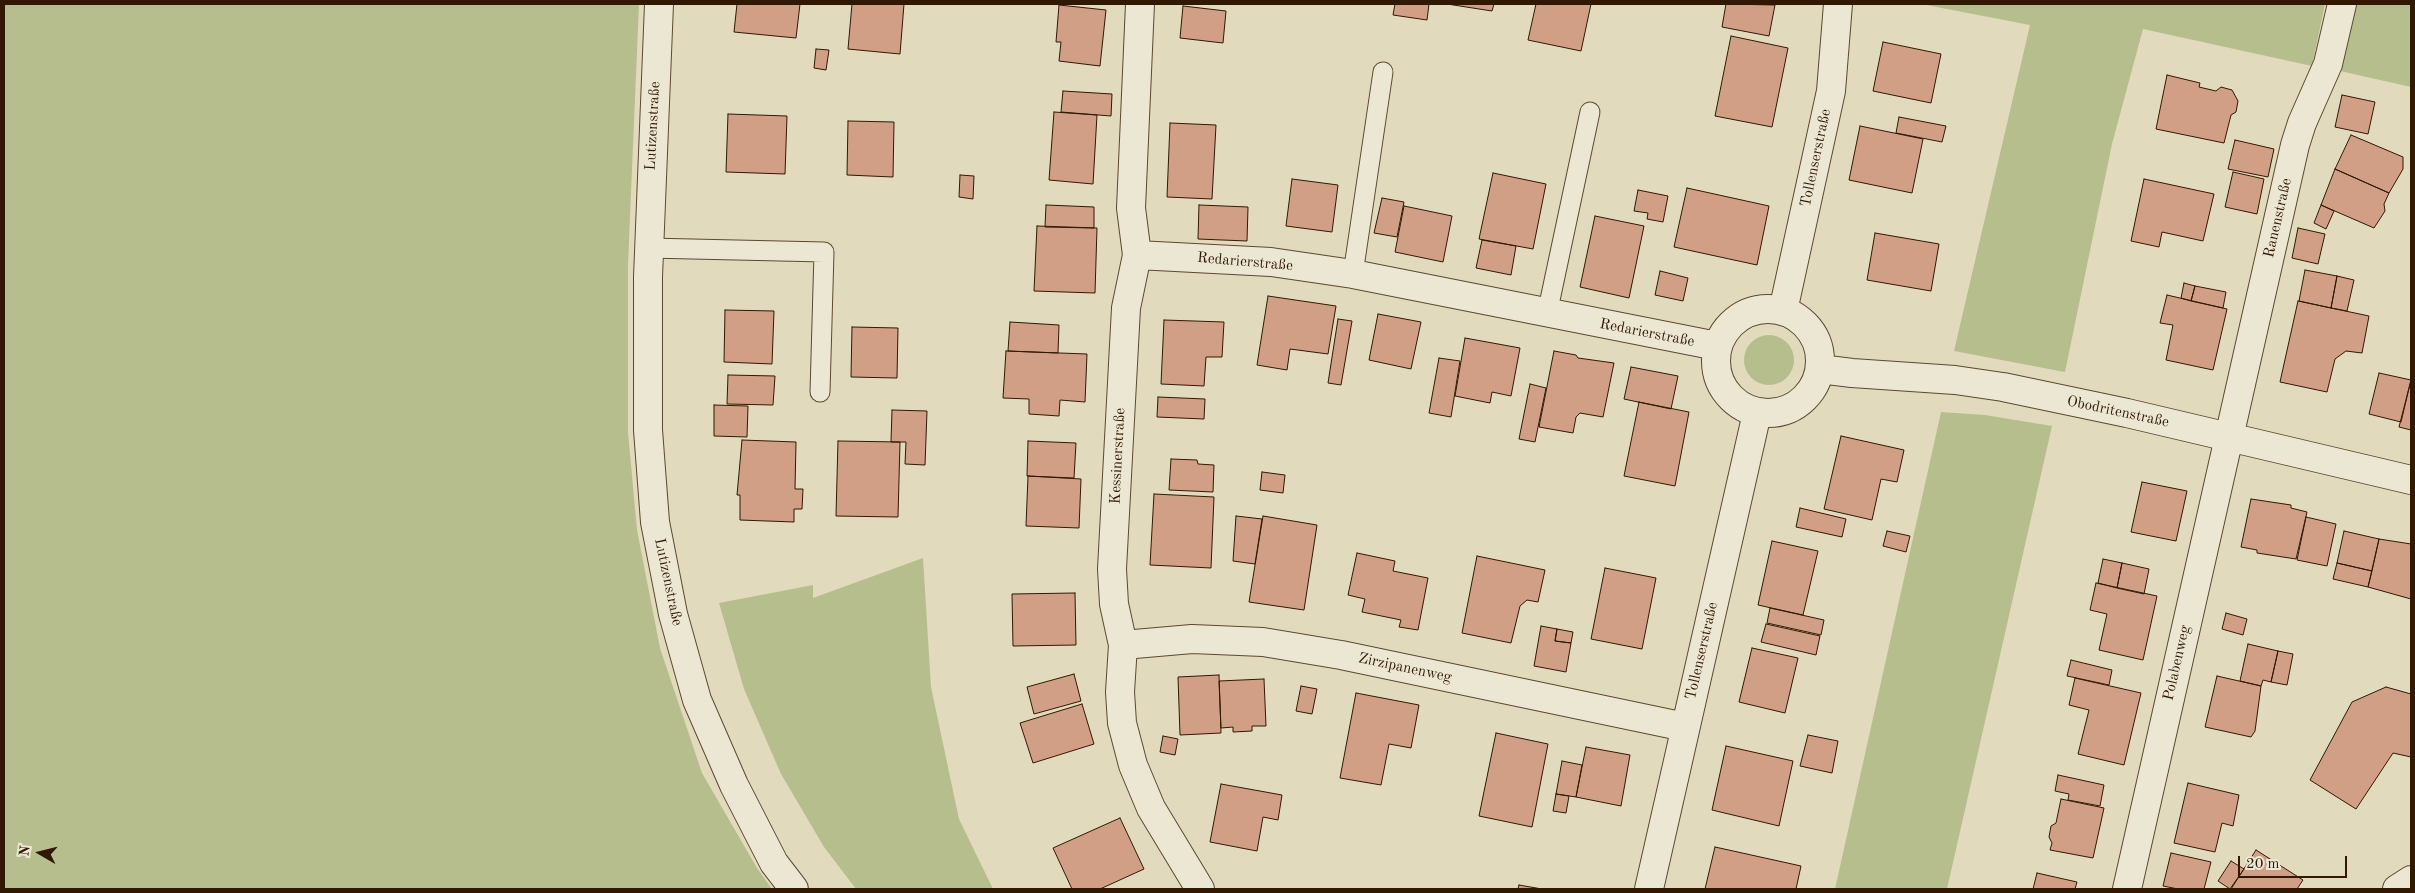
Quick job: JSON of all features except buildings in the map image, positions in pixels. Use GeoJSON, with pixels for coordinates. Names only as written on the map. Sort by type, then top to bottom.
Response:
{"type":"FeatureCollection","features":[{"type":"Feature","properties":{"kind":"street","name":"Lutizenstraße"},"geometry":{"type":"LineString","coordinates":[[659,4],[648,248],[648,430],[656,522],[673,614],[697,700],[727,768],[774,862],[794,889]]}},
{"type":"Feature","properties":{"kind":"street","name":"Kessinerstraße"},"geometry":{"type":"LineString","coordinates":[[1140,4],[1131,208],[1137,255],[1126,308],[1112,569],[1114,604],[1123,644],[1120,692],[1122,724],[1133,765],[1151,808],[1200,889]]}},
{"type":"Feature","properties":{"kind":"street","name":"Tollenserstraße"},"geometry":{"type":"LineString","coordinates":[[1783,311],[1831,91],[1838,4]]}},
{"type":"Feature","properties":{"kind":"street","name":"Ranenstraße"},"geometry":{"type":"LineString","coordinates":[[2228,438],[2295,145],[2302,123],[2328,64],[2342,4]]}},
{"type":"Feature","properties":{"kind":"street","name":"Redarierstraße"},"geometry":{"type":"LineString","coordinates":[[1137,255],[1271,262],[1353,274],[1547,314],[1718,346]]}},
{"type":"Feature","properties":{"kind":"street"},"geometry":{"type":"LineString","coordinates":[[1767,308],[1783,311],[1797,317],[1808,327],[1816,339],[1820,354],[1820,368],[1816,385],[1805,399],[1791,409],[1774,414],[1757,413],[1741,407],[1728,395],[1719,380],[1716,364],[1718,346],[1724,332],[1736,319],[1750,312],[1767,308]]}},
{"type":"Feature","properties":{"kind":"street","name":"Obodritenstraße"},"geometry":{"type":"LineString","coordinates":[[1820,368],[1852,373],[1955,380],[2003,387],[2411,480]]}},
{"type":"Feature","properties":{"kind":"street","name":"Tollenserstraße"},"geometry":{"type":"LineString","coordinates":[[1649,889],[1757,413]]}},
{"type":"Feature","properties":{"kind":"street","name":"Polabenweg"},"geometry":{"type":"LineString","coordinates":[[2127,889],[2228,438]]}},
{"type":"Feature","properties":{"kind":"street","name":"Zirzipanenweg"},"geometry":{"type":"LineString","coordinates":[[1123,644],[1192,639],[1263,642],[1340,655],[1685,727]]}},
{"type":"Feature","properties":{"kind":"street"},"geometry":{"type":"LineString","coordinates":[[2397,889],[2411,880]]}},
{"type":"Feature","properties":{"kind":"lane"},"geometry":{"type":"LineString","coordinates":[[1353,274],[1383,72]]}},
{"type":"Feature","properties":{"kind":"lane"},"geometry":{"type":"LineString","coordinates":[[1547,314],[1590,112]]}},
{"type":"Feature","properties":{"kind":"lane"},"geometry":{"type":"LineString","coordinates":[[648,248],[824,252],[820,392]]}},
{"type":"Feature","properties":{"kind":"green space"},"geometry":{"type":"Polygon","coordinates":[[[4,4],[639,4],[628,264],[628,432],[637,530],[660,648],[702,773],[757,868],[772,889],[4,889],[4,4]]]}},
{"type":"Feature","properties":{"kind":"green space"},"geometry":{"type":"Polygon","coordinates":[[[1921,4],[2325,4],[2312,66],[2143,29],[2112,144],[2065,372],[1954,351],[2030,25],[1921,4]]]}},
{"type":"Feature","properties":{"kind":"green space"},"geometry":{"type":"Polygon","coordinates":[[[2354,4],[2411,4],[2411,87],[2340,71],[2354,4]]]}},
{"type":"Feature","properties":{"kind":"green space"},"geometry":{"type":"Polygon","coordinates":[[[1764,335],[1774,335],[1787,342],[1794,355],[1794,365],[1787,378],[1774,385],[1764,385],[1755,381],[1748,374],[1744,365],[1744,355],[1748,346],[1755,339],[1764,335]]]}},
{"type":"Feature","properties":{"kind":"green space"},"geometry":{"type":"Polygon","coordinates":[[[1941,412],[1985,415],[2052,426],[1947,889],[1835,889],[1941,412]]]}},
{"type":"Feature","properties":{"kind":"green space"},"geometry":{"type":"Polygon","coordinates":[[[923,558],[931,687],[959,819],[993,889],[856,889],[824,847],[781,774],[744,689],[719,603],[813,585],[813,598],[923,558]]]}}]}
